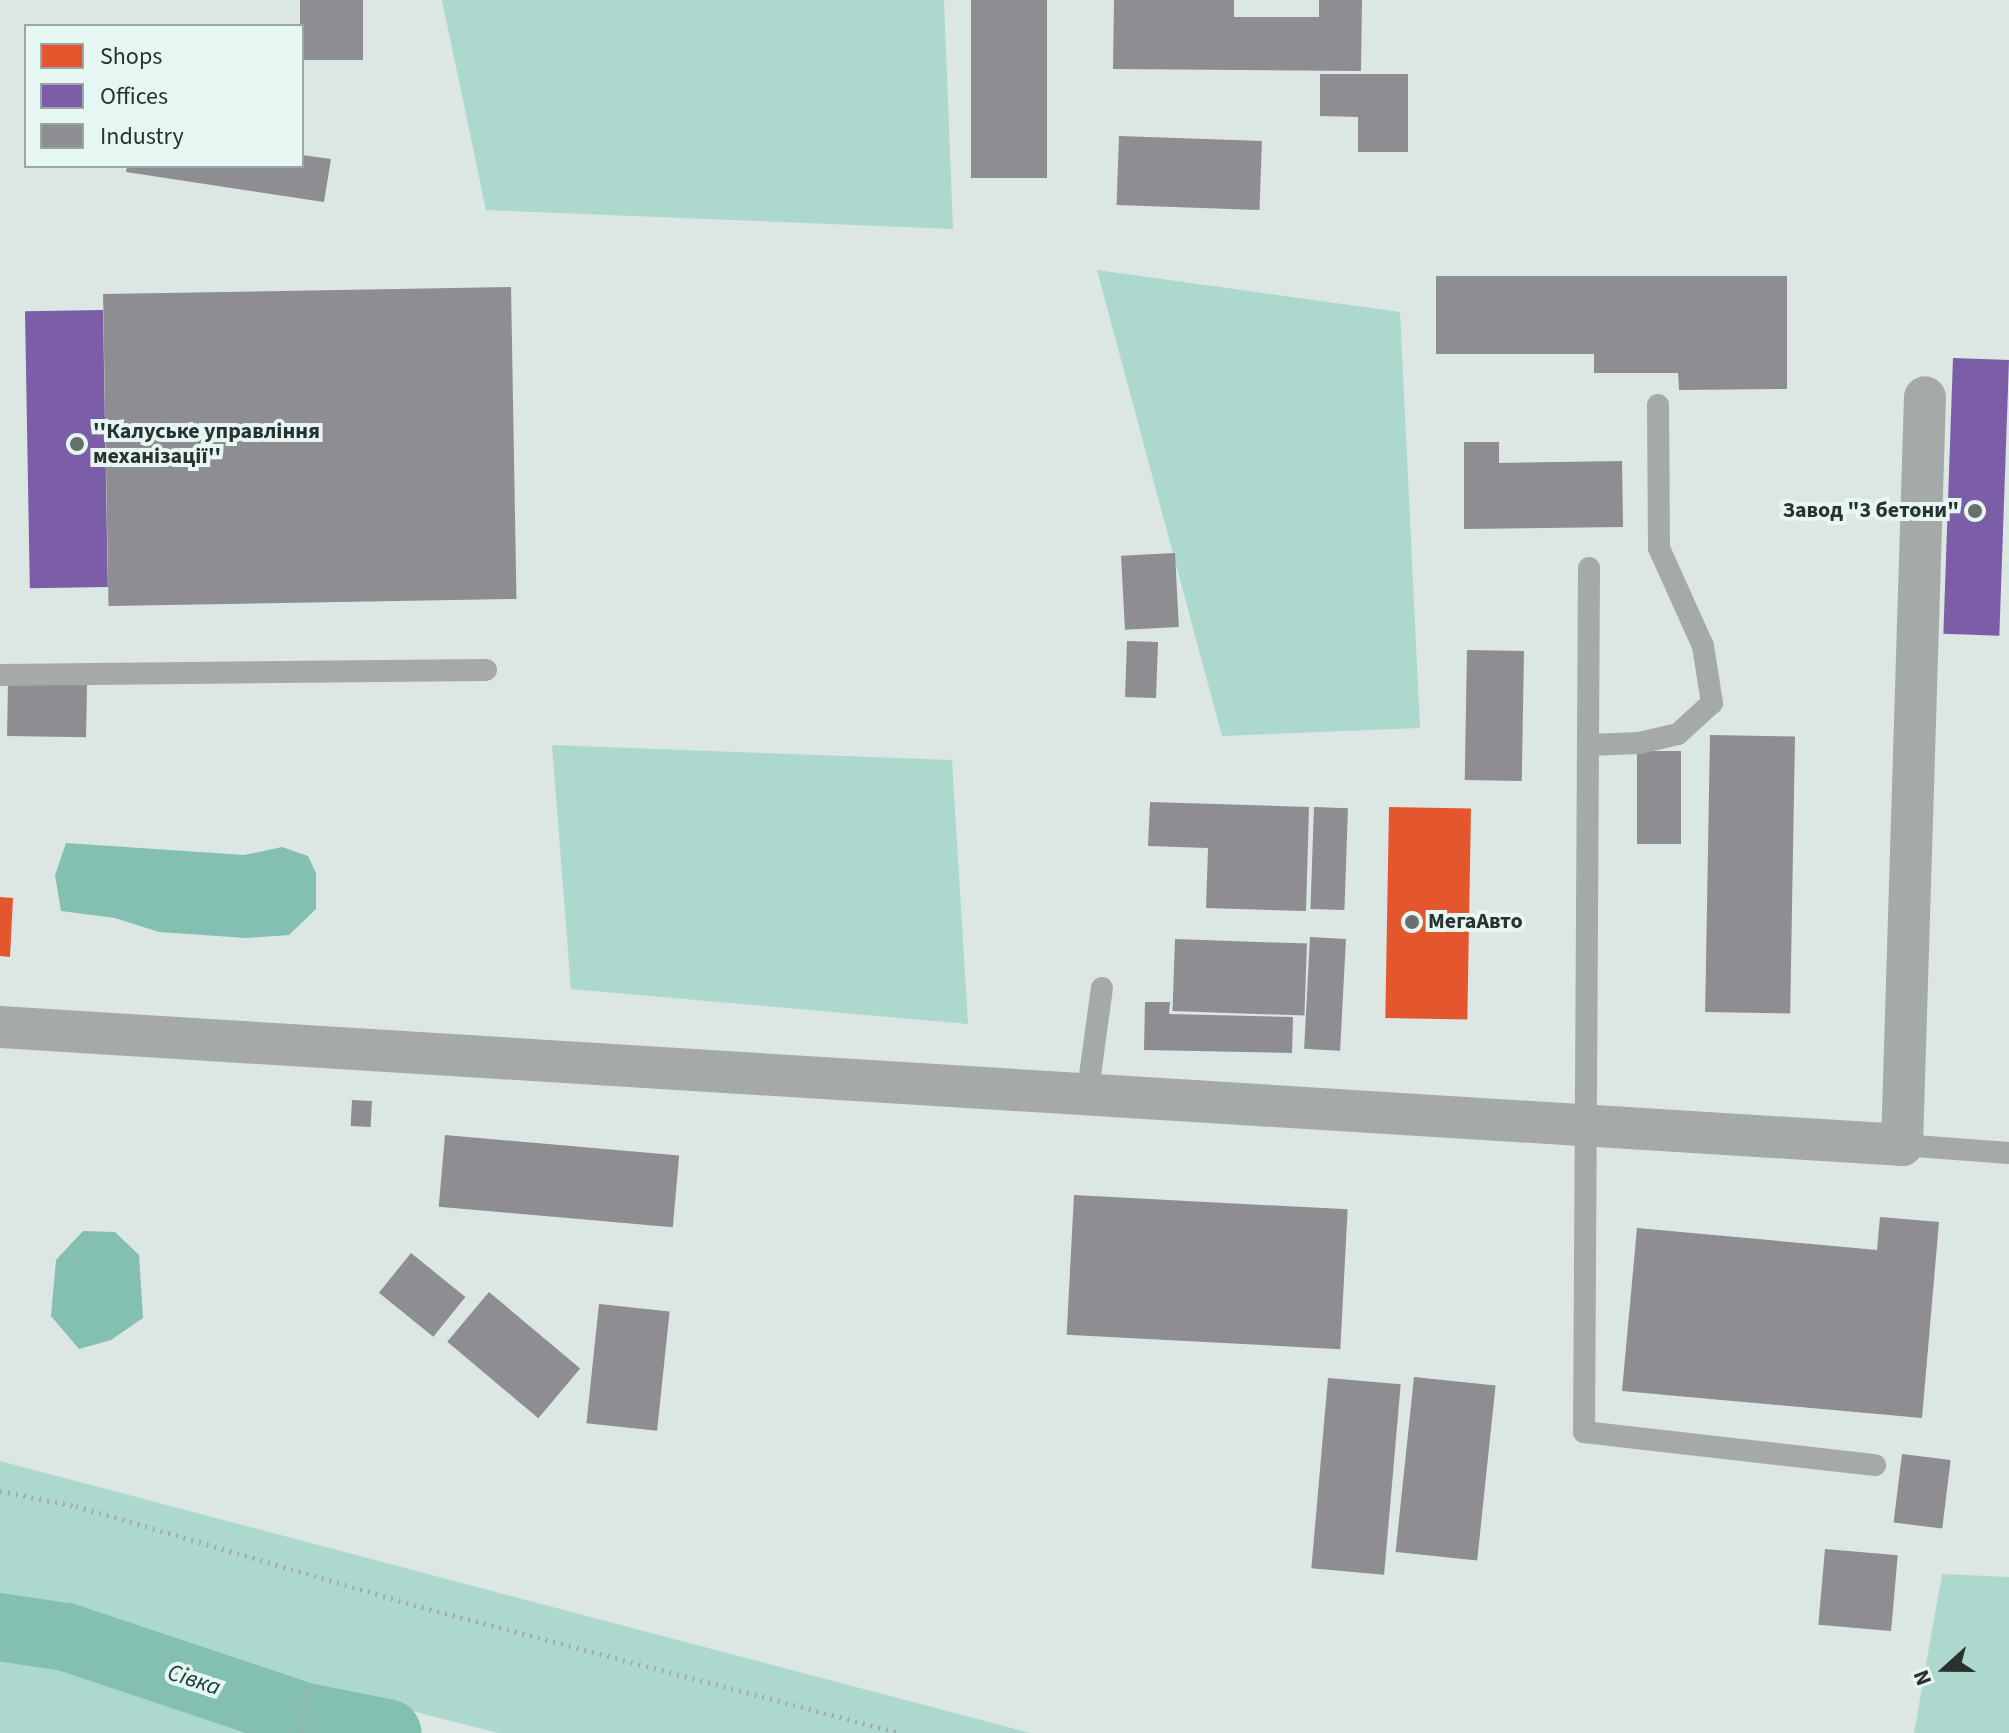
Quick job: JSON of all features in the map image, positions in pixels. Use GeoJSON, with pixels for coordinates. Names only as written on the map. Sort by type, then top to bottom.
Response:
{"type":"FeatureCollection","features":[{"type":"Feature","properties":{"kind":"street"},"geometry":{"type":"LineString","coordinates":[[0,1027],[1087,1097],[1902,1145],[1925,397]]}},
{"type":"Feature","properties":{"kind":"lane"},"geometry":{"type":"LineString","coordinates":[[1589,745],[1639,743],[1678,734],[1712,703],[1703,646],[1659,548],[1658,405]]}},
{"type":"Feature","properties":{"kind":"lane"},"geometry":{"type":"LineString","coordinates":[[1589,568],[1584,1432],[1875,1465]]}},
{"type":"Feature","properties":{"kind":"lane"},"geometry":{"type":"LineString","coordinates":[[0,675],[486,670]]}},
{"type":"Feature","properties":{"kind":"lane"},"geometry":{"type":"LineString","coordinates":[[1087,1097],[1102,988]]}},
{"type":"Feature","properties":{"kind":"lane"},"geometry":{"type":"LineString","coordinates":[[1902,1145],[2009,1153]]}},
{"type":"Feature","properties":{"kind":"path"},"geometry":{"type":"LineString","coordinates":[[0,1491],[76,1506],[414,1605],[901,1733]]}},
{"type":"Feature","properties":{"kind":"path"},"geometry":{"type":"LineString","coordinates":[[301,1733],[308,1684]]}},
{"type":"Feature","properties":{"kind":"shaded area"},"geometry":{"type":"Polygon","coordinates":[[[442,0],[944,0],[953,229],[486,210],[442,0]]]}},
{"type":"Feature","properties":{"kind":"shaded area"},"geometry":{"type":"Polygon","coordinates":[[[1097,270],[1400,312],[1420,728],[1222,736],[1097,270]]]}},
{"type":"Feature","properties":{"kind":"shaded area"},"geometry":{"type":"Polygon","coordinates":[[[552,745],[952,760],[968,1024],[571,989],[552,745]]]}},
{"type":"Feature","properties":{"kind":"shaded area"},"geometry":{"type":"Polygon","coordinates":[[[66,843],[244,855],[282,847],[308,856],[316,873],[316,909],[289,935],[246,938],[159,932],[115,918],[61,911],[55,875],[66,843]]]}},
{"type":"Feature","properties":{"kind":"shaded area"},"geometry":{"type":"Polygon","coordinates":[[[83,1231],[115,1232],[139,1255],[143,1318],[111,1340],[79,1349],[51,1316],[56,1260],[83,1231]]]}},
{"type":"Feature","properties":{"kind":"shaded area"},"geometry":{"type":"Polygon","coordinates":[[[0,1461],[1030,1733],[498,1733],[0,1606],[0,1461]]]}},
{"type":"Feature","properties":{"kind":"shaded area"},"geometry":{"type":"Polygon","coordinates":[[[1942,1574],[2009,1577],[2009,1733],[1914,1733],[1942,1574]]]}},
{"type":"Feature","properties":{"kind":"shaded area"},"geometry":{"type":"Polygon","coordinates":[[[0,1649],[269,1733],[0,1733],[0,1649]]]}},
{"type":"Feature","properties":{"kind":"building: Shops"},"geometry":{"type":"Polygon","coordinates":[[[1389,807],[1471,808],[1467,1019],[1385,1018],[1389,807]]]}},
{"type":"Feature","properties":{"kind":"building: Shops"},"geometry":{"type":"Polygon","coordinates":[[[0,897],[13,898],[10,957],[0,956],[0,897]]]}},
{"type":"Feature","properties":{"kind":"building: Offices"},"geometry":{"type":"Polygon","coordinates":[[[103,310],[108,587],[30,588],[25,311],[103,310]]]}},
{"type":"Feature","properties":{"kind":"building: Offices"},"geometry":{"type":"Polygon","coordinates":[[[1953,358],[2009,360],[1999,636],[1943,634],[1953,358]]]}},
{"type":"Feature","properties":{"kind":"building: Industry"},"geometry":{"type":"Polygon","coordinates":[[[300,0],[363,0],[363,60],[304,60],[304,24],[300,24],[300,0]]]}},
{"type":"Feature","properties":{"kind":"building: Industry"},"geometry":{"type":"Polygon","coordinates":[[[971,0],[1047,0],[1047,178],[971,178],[971,0]]]}},
{"type":"Feature","properties":{"kind":"building: Industry"},"geometry":{"type":"Polygon","coordinates":[[[1114,0],[1234,0],[1234,17],[1319,17],[1319,0],[1362,0],[1361,71],[1113,69],[1114,0]]]}},
{"type":"Feature","properties":{"kind":"building: Industry"},"geometry":{"type":"Polygon","coordinates":[[[1320,74],[1408,74],[1408,152],[1358,152],[1358,117],[1320,116],[1320,74]]]}},
{"type":"Feature","properties":{"kind":"building: Industry"},"geometry":{"type":"Polygon","coordinates":[[[1119,136],[1262,141],[1260,210],[1117,205],[1119,136]]]}},
{"type":"Feature","properties":{"kind":"building: Industry"},"geometry":{"type":"Polygon","coordinates":[[[304,155],[331,159],[324,202],[126,172],[127,168],[304,168],[304,155]]]}},
{"type":"Feature","properties":{"kind":"building: Industry"},"geometry":{"type":"Polygon","coordinates":[[[1436,276],[1787,276],[1787,389],[1679,390],[1678,373],[1594,373],[1594,354],[1436,354],[1436,276]]]}},
{"type":"Feature","properties":{"kind":"building: Industry"},"geometry":{"type":"Polygon","coordinates":[[[511,287],[516,599],[109,606],[103,294],[511,287]]]}},
{"type":"Feature","properties":{"kind":"building: Industry"},"geometry":{"type":"Polygon","coordinates":[[[1464,442],[1499,442],[1499,463],[1622,461],[1623,527],[1464,529],[1464,442]]]}},
{"type":"Feature","properties":{"kind":"building: Industry"},"geometry":{"type":"Polygon","coordinates":[[[1175,553],[1179,627],[1125,630],[1121,556],[1175,553]]]}},
{"type":"Feature","properties":{"kind":"building: Industry"},"geometry":{"type":"Polygon","coordinates":[[[1127,641],[1158,642],[1156,698],[1125,697],[1127,641]]]}},
{"type":"Feature","properties":{"kind":"building: Industry"},"geometry":{"type":"Polygon","coordinates":[[[1467,650],[1524,651],[1522,781],[1465,780],[1467,650]]]}},
{"type":"Feature","properties":{"kind":"building: Industry"},"geometry":{"type":"Polygon","coordinates":[[[8,682],[87,683],[86,737],[7,736],[8,682]]]}},
{"type":"Feature","properties":{"kind":"building: Industry"},"geometry":{"type":"Polygon","coordinates":[[[1710,735],[1795,736],[1790,1013],[1705,1012],[1710,735]]]}},
{"type":"Feature","properties":{"kind":"building: Industry"},"geometry":{"type":"Polygon","coordinates":[[[1637,751],[1681,751],[1681,844],[1637,844],[1637,751]]]}},
{"type":"Feature","properties":{"kind":"building: Industry"},"geometry":{"type":"Polygon","coordinates":[[[1150,802],[1309,807],[1306,911],[1206,908],[1208,848],[1148,846],[1150,802]]]}},
{"type":"Feature","properties":{"kind":"building: Industry"},"geometry":{"type":"Polygon","coordinates":[[[1314,807],[1348,808],[1344,910],[1310,909],[1314,807]]]}},
{"type":"Feature","properties":{"kind":"building: Industry"},"geometry":{"type":"Polygon","coordinates":[[[1310,937],[1346,939],[1340,1051],[1304,1049],[1310,937]]]}},
{"type":"Feature","properties":{"kind":"building: Industry"},"geometry":{"type":"Polygon","coordinates":[[[1175,939],[1307,944],[1304,1016],[1172,1011],[1175,939]]]}},
{"type":"Feature","properties":{"kind":"building: Industry"},"geometry":{"type":"Polygon","coordinates":[[[1145,1002],[1170,1002],[1169,1014],[1293,1017],[1292,1053],[1144,1050],[1145,1002]]]}},
{"type":"Feature","properties":{"kind":"building: Industry"},"geometry":{"type":"Polygon","coordinates":[[[352,1100],[372,1101],[371,1127],[351,1126],[352,1100]]]}},
{"type":"Feature","properties":{"kind":"building: Industry"},"geometry":{"type":"Polygon","coordinates":[[[445,1135],[679,1155],[673,1227],[439,1207],[445,1135]]]}},
{"type":"Feature","properties":{"kind":"building: Industry"},"geometry":{"type":"Polygon","coordinates":[[[1074,1195],[1348,1209],[1340,1349],[1067,1335],[1074,1195]]]}},
{"type":"Feature","properties":{"kind":"building: Industry"},"geometry":{"type":"Polygon","coordinates":[[[1880,1217],[1939,1222],[1922,1418],[1622,1391],[1637,1228],[1877,1250],[1880,1217]]]}},
{"type":"Feature","properties":{"kind":"building: Industry"},"geometry":{"type":"Polygon","coordinates":[[[411,1253],[465,1297],[433,1337],[379,1293],[411,1253]]]}},
{"type":"Feature","properties":{"kind":"building: Industry"},"geometry":{"type":"Polygon","coordinates":[[[489,1292],[580,1368],[538,1418],[447,1342],[489,1292]]]}},
{"type":"Feature","properties":{"kind":"building: Industry"},"geometry":{"type":"Polygon","coordinates":[[[599,1304],[670,1311],[657,1431],[586,1423],[599,1304]]]}},
{"type":"Feature","properties":{"kind":"building: Industry"},"geometry":{"type":"Polygon","coordinates":[[[1414,1377],[1496,1386],[1477,1561],[1396,1552],[1414,1377]]]}},
{"type":"Feature","properties":{"kind":"building: Industry"},"geometry":{"type":"Polygon","coordinates":[[[1328,1378],[1401,1384],[1384,1575],[1311,1568],[1328,1378]]]}},
{"type":"Feature","properties":{"kind":"building: Industry"},"geometry":{"type":"Polygon","coordinates":[[[1902,1454],[1951,1460],[1942,1528],[1894,1522],[1902,1454]]]}},
{"type":"Feature","properties":{"kind":"building: Industry"},"geometry":{"type":"Polygon","coordinates":[[[1825,1549],[1898,1555],[1891,1631],[1818,1625],[1825,1549]]]}},
{"type":"Feature","properties":{"kind":"waterway","name":"Сівка"},"geometry":{"type":"LineString","coordinates":[[0,1627],[66,1637],[305,1717],[387,1733]]}},
{"type":"Feature","properties":{"kind":"place","name":"''Калуське управління механізації''"},"geometry":{"type":"Point","coordinates":[77,444]}},
{"type":"Feature","properties":{"kind":"place","name":"Завод \"3 бетони\""},"geometry":{"type":"Point","coordinates":[1975,511]}},
{"type":"Feature","properties":{"kind":"place","name":"МегаАвто"},"geometry":{"type":"Point","coordinates":[1412,922]}}]}
